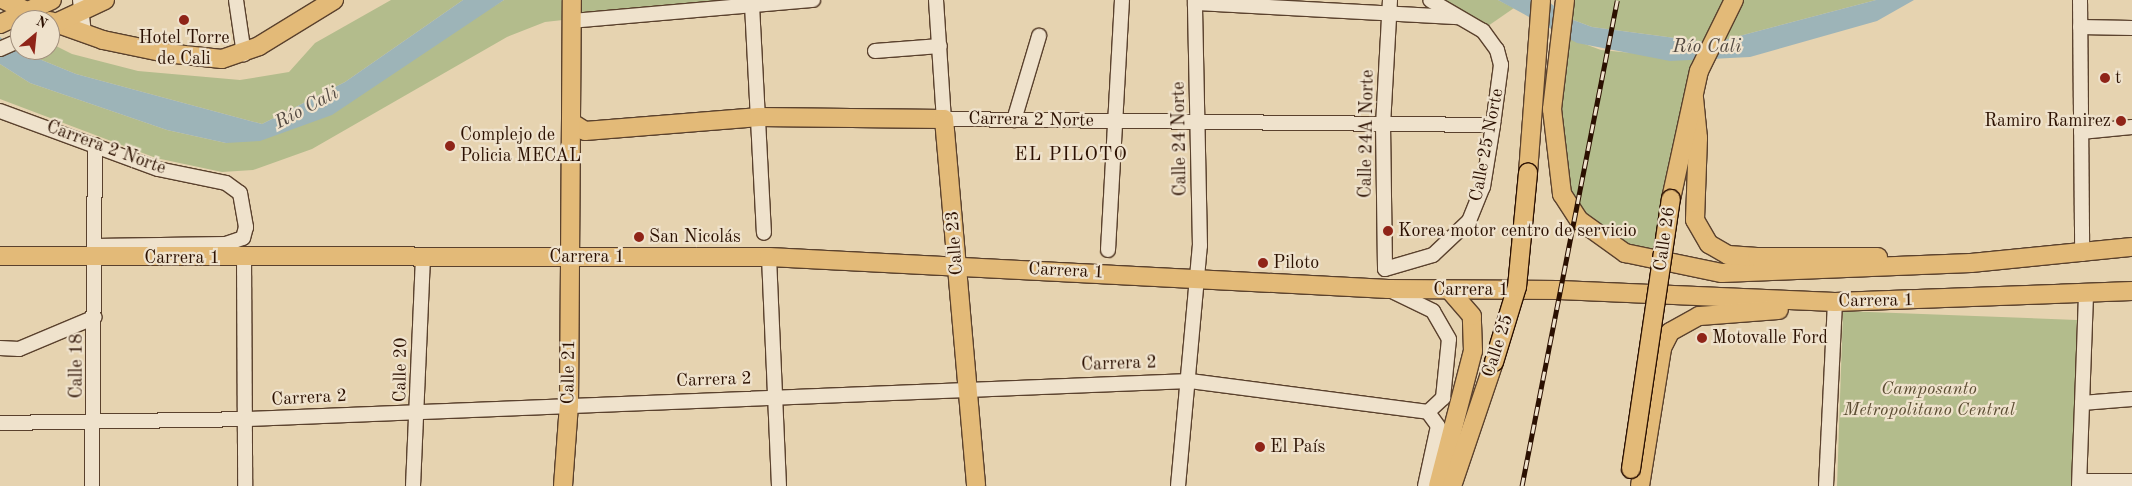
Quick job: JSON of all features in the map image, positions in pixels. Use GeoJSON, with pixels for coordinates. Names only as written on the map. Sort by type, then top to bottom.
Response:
{"type":"FeatureCollection","features":[{"type":"Feature","properties":{"kind":"main road"},"geometry":{"type":"LineString","coordinates":[[4,0],[26,10]]}},
{"type":"Feature","properties":{"kind":"main road"},"geometry":{"type":"LineString","coordinates":[[34,10],[52,0]]}},
{"type":"Feature","properties":{"kind":"main road"},"geometry":{"type":"LineString","coordinates":[[60,18],[80,6],[106,0]]}},
{"type":"Feature","properties":{"kind":"main road"},"geometry":{"type":"LineString","coordinates":[[60,26],[84,34],[166,53],[210,59],[244,54],[334,0]]}},
{"type":"Feature","properties":{"kind":"main road","name":"Calle 21"},"geometry":{"type":"LineString","coordinates":[[563,486],[568,405],[571,146],[579,127],[571,21],[572,0]]}},
{"type":"Feature","properties":{"kind":"main road","name":"Calle 25 Norte"},"geometry":{"type":"LineString","coordinates":[[1528,173],[1536,39],[1541,0]]}},
{"type":"Feature","properties":{"kind":"main road","name":"Carrera 1"},"geometry":{"type":"LineString","coordinates":[[1565,0],[1558,44],[1552,109],[1554,143],[1562,194],[1571,211],[1625,253],[1722,273],[2018,259],[2132,248]]}},
{"type":"Feature","properties":{"kind":"main road","name":"Calle 26"},"geometry":{"type":"LineString","coordinates":[[1630,478],[1671,199],[1699,71],[1734,0]]}},
{"type":"Feature","properties":{"kind":"main road"},"geometry":{"type":"LineString","coordinates":[[1694,98],[1698,138],[1695,220],[1699,232],[1718,250],[1757,257],[1970,254],[2018,259]]}},
{"type":"Feature","properties":{"kind":"main road","name":"Carrera 2 Norte"},"geometry":{"type":"LineString","coordinates":[[579,127],[759,117],[944,119]]}},
{"type":"Feature","properties":{"kind":"main road","name":"Calle 23"},"geometry":{"type":"LineString","coordinates":[[944,119],[976,486]]}},
{"type":"Feature","properties":{"kind":"main road","name":"Calle 25"},"geometry":{"type":"LineString","coordinates":[[1452,486],[1518,288],[1528,173]]}},
{"type":"Feature","properties":{"kind":"main road","name":"Carrera 1"},"geometry":{"type":"LineString","coordinates":[[0,256],[95,252],[244,257],[423,255],[769,257],[956,265],[1388,289],[1450,291],[1559,290],[1835,302],[2086,296],[2132,291]]}},
{"type":"Feature","properties":{"kind":"main road"},"geometry":{"type":"LineString","coordinates":[[1438,486],[1473,350],[1472,316],[1450,291]]}},
{"type":"Feature","properties":{"kind":"main road"},"geometry":{"type":"LineString","coordinates":[[1640,486],[1662,348],[1677,325],[1699,316],[1804,310],[1835,302]]}},
{"type":"Feature","properties":{"kind":"street"},"geometry":{"type":"LineString","coordinates":[[236,0],[244,54]]}},
{"type":"Feature","properties":{"kind":"street"},"geometry":{"type":"LineString","coordinates":[[571,21],[813,0]]}},
{"type":"Feature","properties":{"kind":"street","name":"Calle 23"},"geometry":{"type":"LineString","coordinates":[[936,0],[944,119]]}},
{"type":"Feature","properties":{"kind":"street"},"geometry":{"type":"LineString","coordinates":[[1108,250],[1113,121],[1122,0]]}},
{"type":"Feature","properties":{"kind":"street","name":"Calle 25 Norte"},"geometry":{"type":"LineString","coordinates":[[1417,263],[1446,246],[1469,221],[1483,188],[1501,65],[1497,50],[1483,30],[1430,0]]}},
{"type":"Feature","properties":{"kind":"street"},"geometry":{"type":"LineString","coordinates":[[2080,0],[2082,254]]}},
{"type":"Feature","properties":{"kind":"street"},"geometry":{"type":"LineString","coordinates":[[1195,2],[1390,7],[1460,17]]}},
{"type":"Feature","properties":{"kind":"street","name":"Calle 24 Norte"},"geometry":{"type":"LineString","coordinates":[[1178,486],[1190,381],[1198,278],[1200,122],[1195,2]]}},
{"type":"Feature","properties":{"kind":"street"},"geometry":{"type":"LineString","coordinates":[[752,5],[764,233]]}},
{"type":"Feature","properties":{"kind":"street"},"geometry":{"type":"LineString","coordinates":[[80,6],[84,34]]}},
{"type":"Feature","properties":{"kind":"street","name":"Calle 24A Norte"},"geometry":{"type":"LineString","coordinates":[[1385,269],[1383,124],[1390,7]]}},
{"type":"Feature","properties":{"kind":"street"},"geometry":{"type":"LineString","coordinates":[[2080,27],[2132,28]]}},
{"type":"Feature","properties":{"kind":"street"},"geometry":{"type":"LineString","coordinates":[[1014,120],[1039,36]]}},
{"type":"Feature","properties":{"kind":"street"},"geometry":{"type":"LineString","coordinates":[[875,51],[940,46]]}},
{"type":"Feature","properties":{"kind":"street","name":"Carrera 2 Norte"},"geometry":{"type":"LineString","coordinates":[[0,111],[158,170],[226,183],[240,193],[246,227],[243,238],[226,244]]}},
{"type":"Feature","properties":{"kind":"street","name":"Carrera 2 Norte"},"geometry":{"type":"LineString","coordinates":[[944,119],[1493,125]]}},
{"type":"Feature","properties":{"kind":"street"},"geometry":{"type":"LineString","coordinates":[[2081,132],[2132,127]]}},
{"type":"Feature","properties":{"kind":"street","name":"Calle 18"},"geometry":{"type":"LineString","coordinates":[[92,486],[96,422],[95,145]]}},
{"type":"Feature","properties":{"kind":"street","name":"Carrera 1"},"geometry":{"type":"LineString","coordinates":[[95,252],[226,244]]}},
{"type":"Feature","properties":{"kind":"street","name":"Calle 20"},"geometry":{"type":"LineString","coordinates":[[413,486],[418,412],[423,255]]}},
{"type":"Feature","properties":{"kind":"street"},"geometry":{"type":"LineString","coordinates":[[244,257],[248,419],[244,486]]}},
{"type":"Feature","properties":{"kind":"street"},"geometry":{"type":"LineString","coordinates":[[769,257],[779,486]]}},
{"type":"Feature","properties":{"kind":"street","name":"Carrera 1"},"geometry":{"type":"LineString","coordinates":[[1385,269],[1417,263]]}},
{"type":"Feature","properties":{"kind":"street"},"geometry":{"type":"LineString","coordinates":[[1388,289],[1433,311],[1443,324],[1450,354],[1443,398],[1428,412],[1438,426],[1425,486]]}},
{"type":"Feature","properties":{"kind":"street"},"geometry":{"type":"LineString","coordinates":[[2086,296],[2079,484],[2132,481]]}},
{"type":"Feature","properties":{"kind":"street"},"geometry":{"type":"LineString","coordinates":[[1826,486],[1835,302]]}},
{"type":"Feature","properties":{"kind":"street"},"geometry":{"type":"LineString","coordinates":[[0,348],[19,349],[95,317]]}},
{"type":"Feature","properties":{"kind":"street","name":"Carrera 2"},"geometry":{"type":"LineString","coordinates":[[0,423],[248,419],[967,387],[1190,381],[1428,412]]}},
{"type":"Feature","properties":{"kind":"street"},"geometry":{"type":"LineString","coordinates":[[2082,403],[2132,399]]}},
{"type":"Feature","properties":{"kind":"green space"},"geometry":{"type":"Polygon","coordinates":[[[391,0],[463,0],[345,82],[262,124],[76,74],[42,60],[60,60],[60,48],[72,54],[138,71],[240,80],[289,72],[315,43],[391,0]]]}},
{"type":"Feature","properties":{"kind":"green space"},"geometry":{"type":"Polygon","coordinates":[[[504,0],[743,0],[545,22],[507,37],[312,149],[253,170],[222,172],[156,158],[0,99],[0,64],[30,83],[167,130],[226,143],[422,50],[504,0]]]}},
{"type":"Feature","properties":{"kind":"green space"},"geometry":{"type":"Polygon","coordinates":[[[1442,0],[1498,0],[1514,8],[1488,26],[1442,0]]]}},
{"type":"Feature","properties":{"kind":"green space"},"geometry":{"type":"Polygon","coordinates":[[[1570,0],[1876,0],[1713,43],[1592,27],[1568,18],[1570,0]]]}},
{"type":"Feature","properties":{"kind":"green space"},"geometry":{"type":"Polygon","coordinates":[[[1563,36],[1601,50],[1704,60],[1661,261],[1579,220],[1557,169],[1563,36]]]}},
{"type":"Feature","properties":{"kind":"green space","name":"Camposanto Metropolitano Central"},"geometry":{"type":"Polygon","coordinates":[[[1843,311],[2077,320],[2072,486],[1837,486],[1843,311]]]}},
{"type":"Feature","properties":{"kind":"water","name":"Río Cali"},"geometry":{"type":"Polygon","coordinates":[[[463,0],[504,0],[332,115],[260,141],[226,143],[167,130],[30,83],[0,64],[0,37],[10,45],[10,60],[42,60],[76,74],[262,124],[345,82],[463,0]]]}},
{"type":"Feature","properties":{"kind":"water","name":"Río Cali"},"geometry":{"type":"Polygon","coordinates":[[[1498,0],[1547,0],[1568,18],[1592,27],[1713,43],[1876,0],[1914,0],[1877,21],[1750,57],[1670,61],[1577,43],[1498,0]]]}},
{"type":"Feature","properties":{"kind":"railway"},"geometry":{"type":"LineString","coordinates":[[1522,486],[1617,0]]}},
{"type":"Feature","properties":{"kind":"place","name":"Hotel Torre de Cali"},"geometry":{"type":"Point","coordinates":[184,20]}},
{"type":"Feature","properties":{"kind":"place","name":"t"},"geometry":{"type":"Point","coordinates":[2105,78]}},
{"type":"Feature","properties":{"kind":"place","name":"Ramiro Ramirez"},"geometry":{"type":"Point","coordinates":[2121,121]}},
{"type":"Feature","properties":{"kind":"place","name":"Complejo de Policia MECAL"},"geometry":{"type":"Point","coordinates":[450,146]}},
{"type":"Feature","properties":{"kind":"place","name":"Korea motor centro de servicio"},"geometry":{"type":"Point","coordinates":[1388,231]}},
{"type":"Feature","properties":{"kind":"place","name":"San Nicolás"},"geometry":{"type":"Point","coordinates":[639,237]}},
{"type":"Feature","properties":{"kind":"place","name":"Piloto"},"geometry":{"type":"Point","coordinates":[1263,263]}},
{"type":"Feature","properties":{"kind":"place","name":"Motovalle Ford"},"geometry":{"type":"Point","coordinates":[1702,338]}},
{"type":"Feature","properties":{"kind":"place","name":"El País"},"geometry":{"type":"Point","coordinates":[1260,447]}},
{"type":"Feature","properties":{"kind":"district","name":"EL PILOTO"},"geometry":{"type":"Point","coordinates":[1071,156]}}]}
